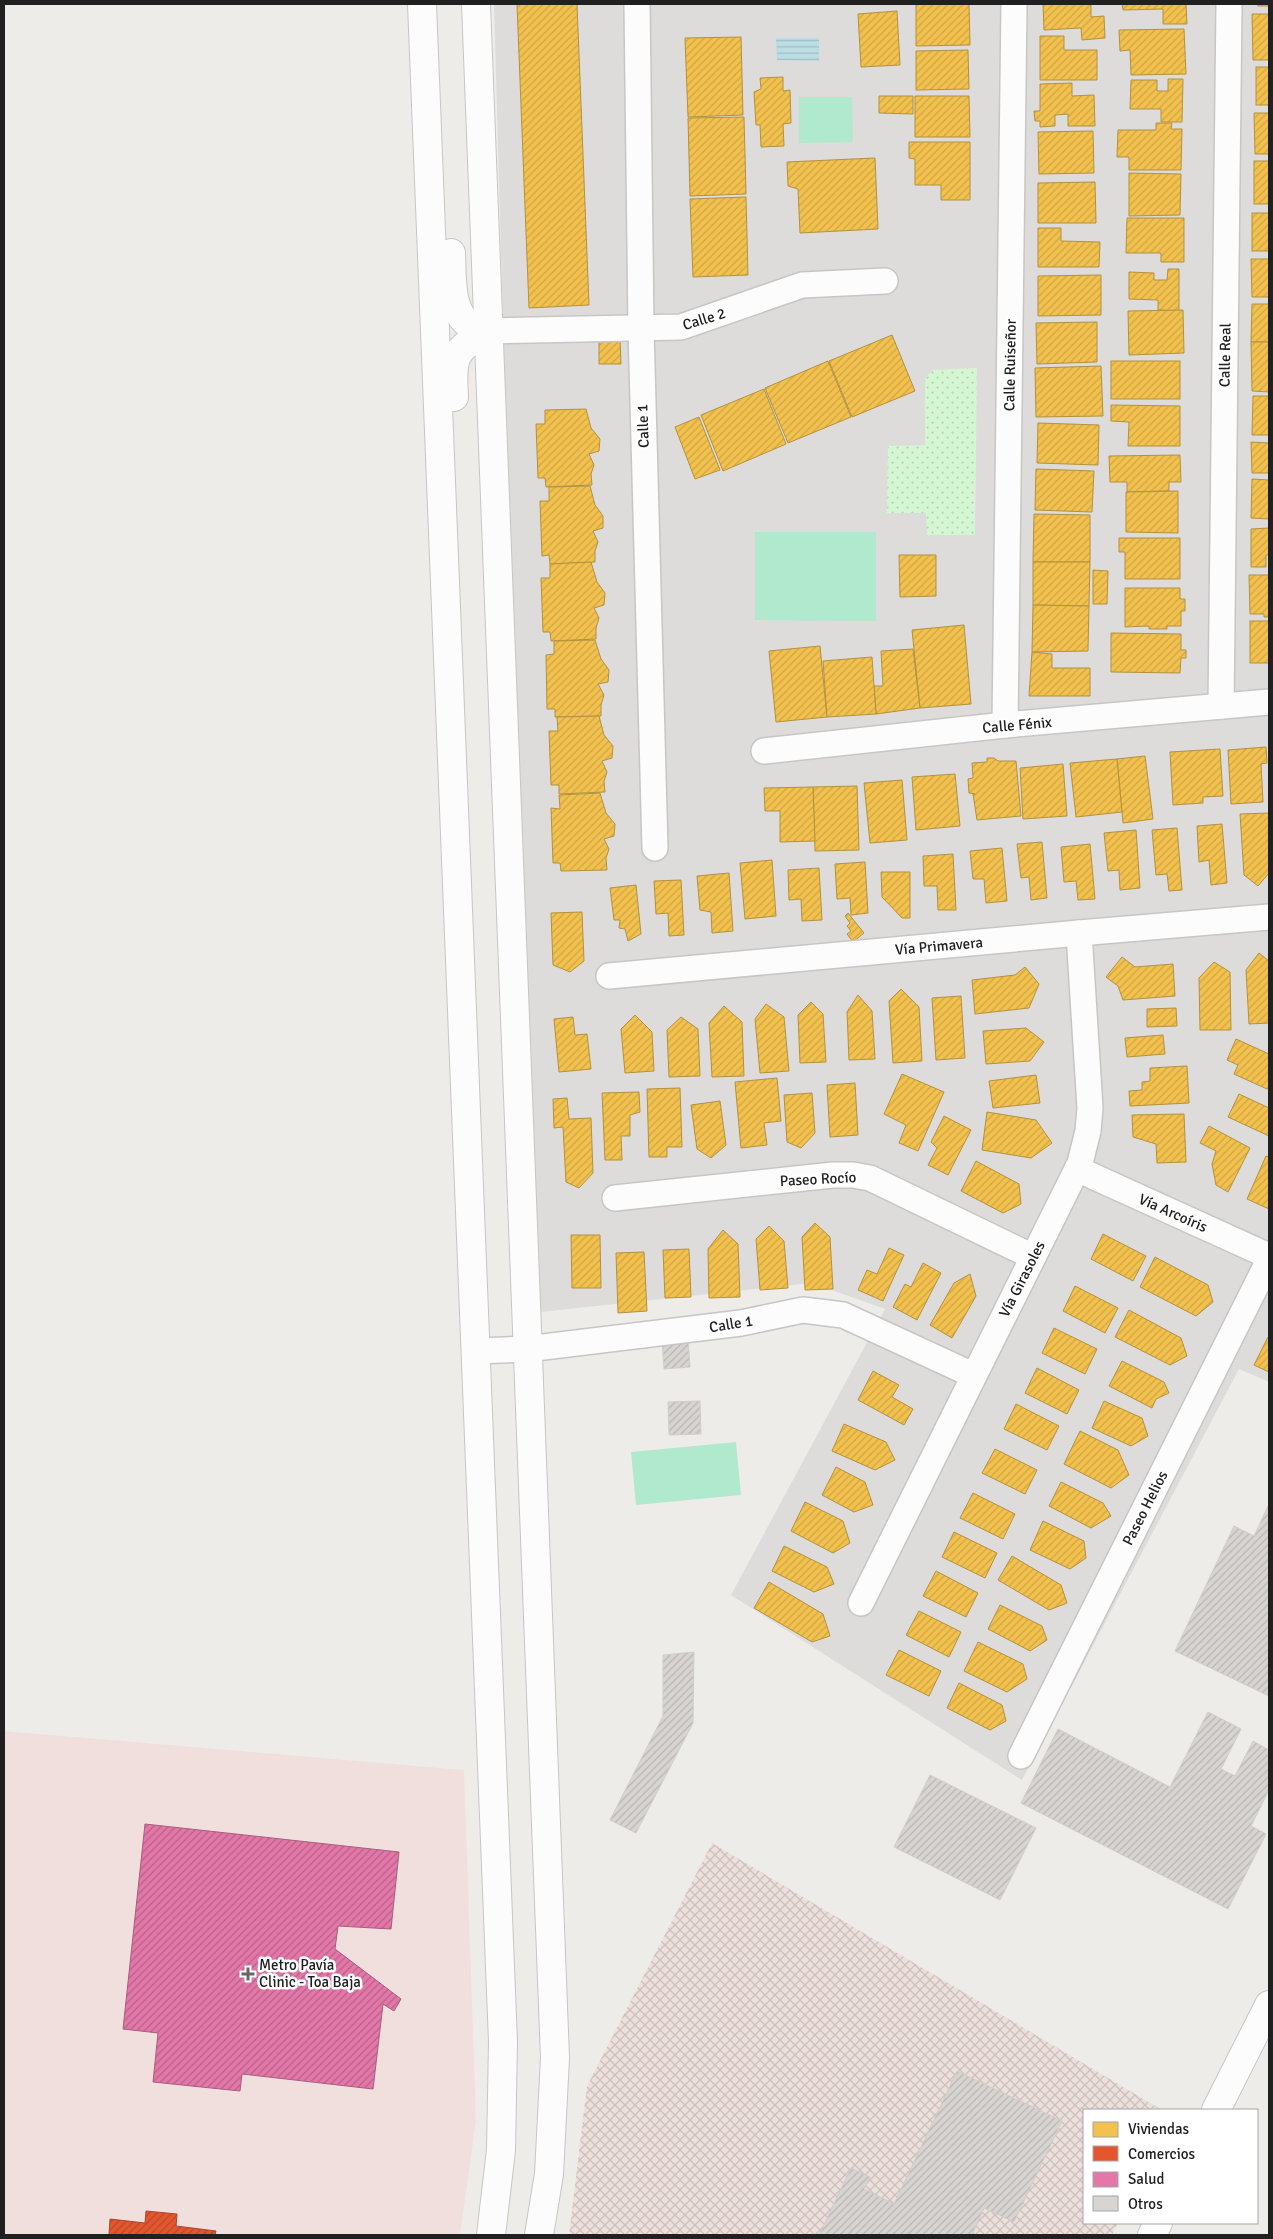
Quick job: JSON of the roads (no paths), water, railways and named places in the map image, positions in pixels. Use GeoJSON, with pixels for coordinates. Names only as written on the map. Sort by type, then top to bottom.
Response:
{"type":"FeatureCollection","features":[{"type":"Feature","properties":{"kind":"street"},"geometry":{"type":"LineString","coordinates":[[422,4],[503,2042],[501,2150],[491,2235]]}},
{"type":"Feature","properties":{"kind":"street"},"geometry":{"type":"LineString","coordinates":[[476,4],[555,2058],[549,2174],[539,2235]]}},
{"type":"Feature","properties":{"kind":"street","name":"Calle 1"},"geometry":{"type":"LineString","coordinates":[[637,4],[641,328],[655,848]]}},
{"type":"Feature","properties":{"kind":"street","name":"Calle Ruiseñor"},"geometry":{"type":"LineString","coordinates":[[1005,725],[1014,4]]}},
{"type":"Feature","properties":{"kind":"street","name":"Calle Real"},"geometry":{"type":"LineString","coordinates":[[1221,706],[1229,4]]}},
{"type":"Feature","properties":{"kind":"street"},"geometry":{"type":"LineString","coordinates":[[428,134],[443,159],[454,302],[462,318],[472,327],[489,331]]}},
{"type":"Feature","properties":{"kind":"street","name":"Calle 2"},"geometry":{"type":"LineString","coordinates":[[489,331],[681,327],[802,286],[885,281]]}},
{"type":"Feature","properties":{"kind":"street"},"geometry":{"type":"LineString","coordinates":[[442,498],[452,468],[455,443],[453,367],[461,348],[473,338],[489,331]]}},
{"type":"Feature","properties":{"kind":"street","name":"Calle Fénix"},"geometry":{"type":"LineString","coordinates":[[764,751],[1005,725],[1269,702]]}},
{"type":"Feature","properties":{"kind":"street","name":"Vía Primavera"},"geometry":{"type":"LineString","coordinates":[[610,976],[1079,932],[1269,917]]}},
{"type":"Feature","properties":{"kind":"street","name":"Vía Girasoles"},"geometry":{"type":"LineString","coordinates":[[861,1603],[1077,1169],[1088,1131],[1090,1108],[1079,932]]}},
{"type":"Feature","properties":{"kind":"street","name":"Vía Arcoíris"},"geometry":{"type":"LineString","coordinates":[[1077,1169],[1269,1258]]}},
{"type":"Feature","properties":{"kind":"street","name":"Paseo Rocío"},"geometry":{"type":"LineString","coordinates":[[615,1198],[832,1175],[853,1175],[870,1178],[1033,1257]]}},
{"type":"Feature","properties":{"kind":"street","name":"Paseo Helios"},"geometry":{"type":"LineString","coordinates":[[1021,1756],[1269,1258]]}},
{"type":"Feature","properties":{"kind":"street","name":"Calle 1"},"geometry":{"type":"LineString","coordinates":[[475,1351],[527,1349],[741,1323],[803,1310],[843,1315],[974,1375]]}},
{"type":"Feature","properties":{"kind":"street"},"geometry":{"type":"LineString","coordinates":[[1217,2109],[1269,2005]]}},
{"type":"Feature","properties":{"kind":"water"},"geometry":{"type":"Polygon","coordinates":[[[776,38],[819,38],[819,61],[777,60],[776,38]]]}},
{"type":"Feature","properties":{"kind":"place","name":"Metro Pavía Clinic - Toa Baja"},"geometry":{"type":"Point","coordinates":[248,1974]}}]}
